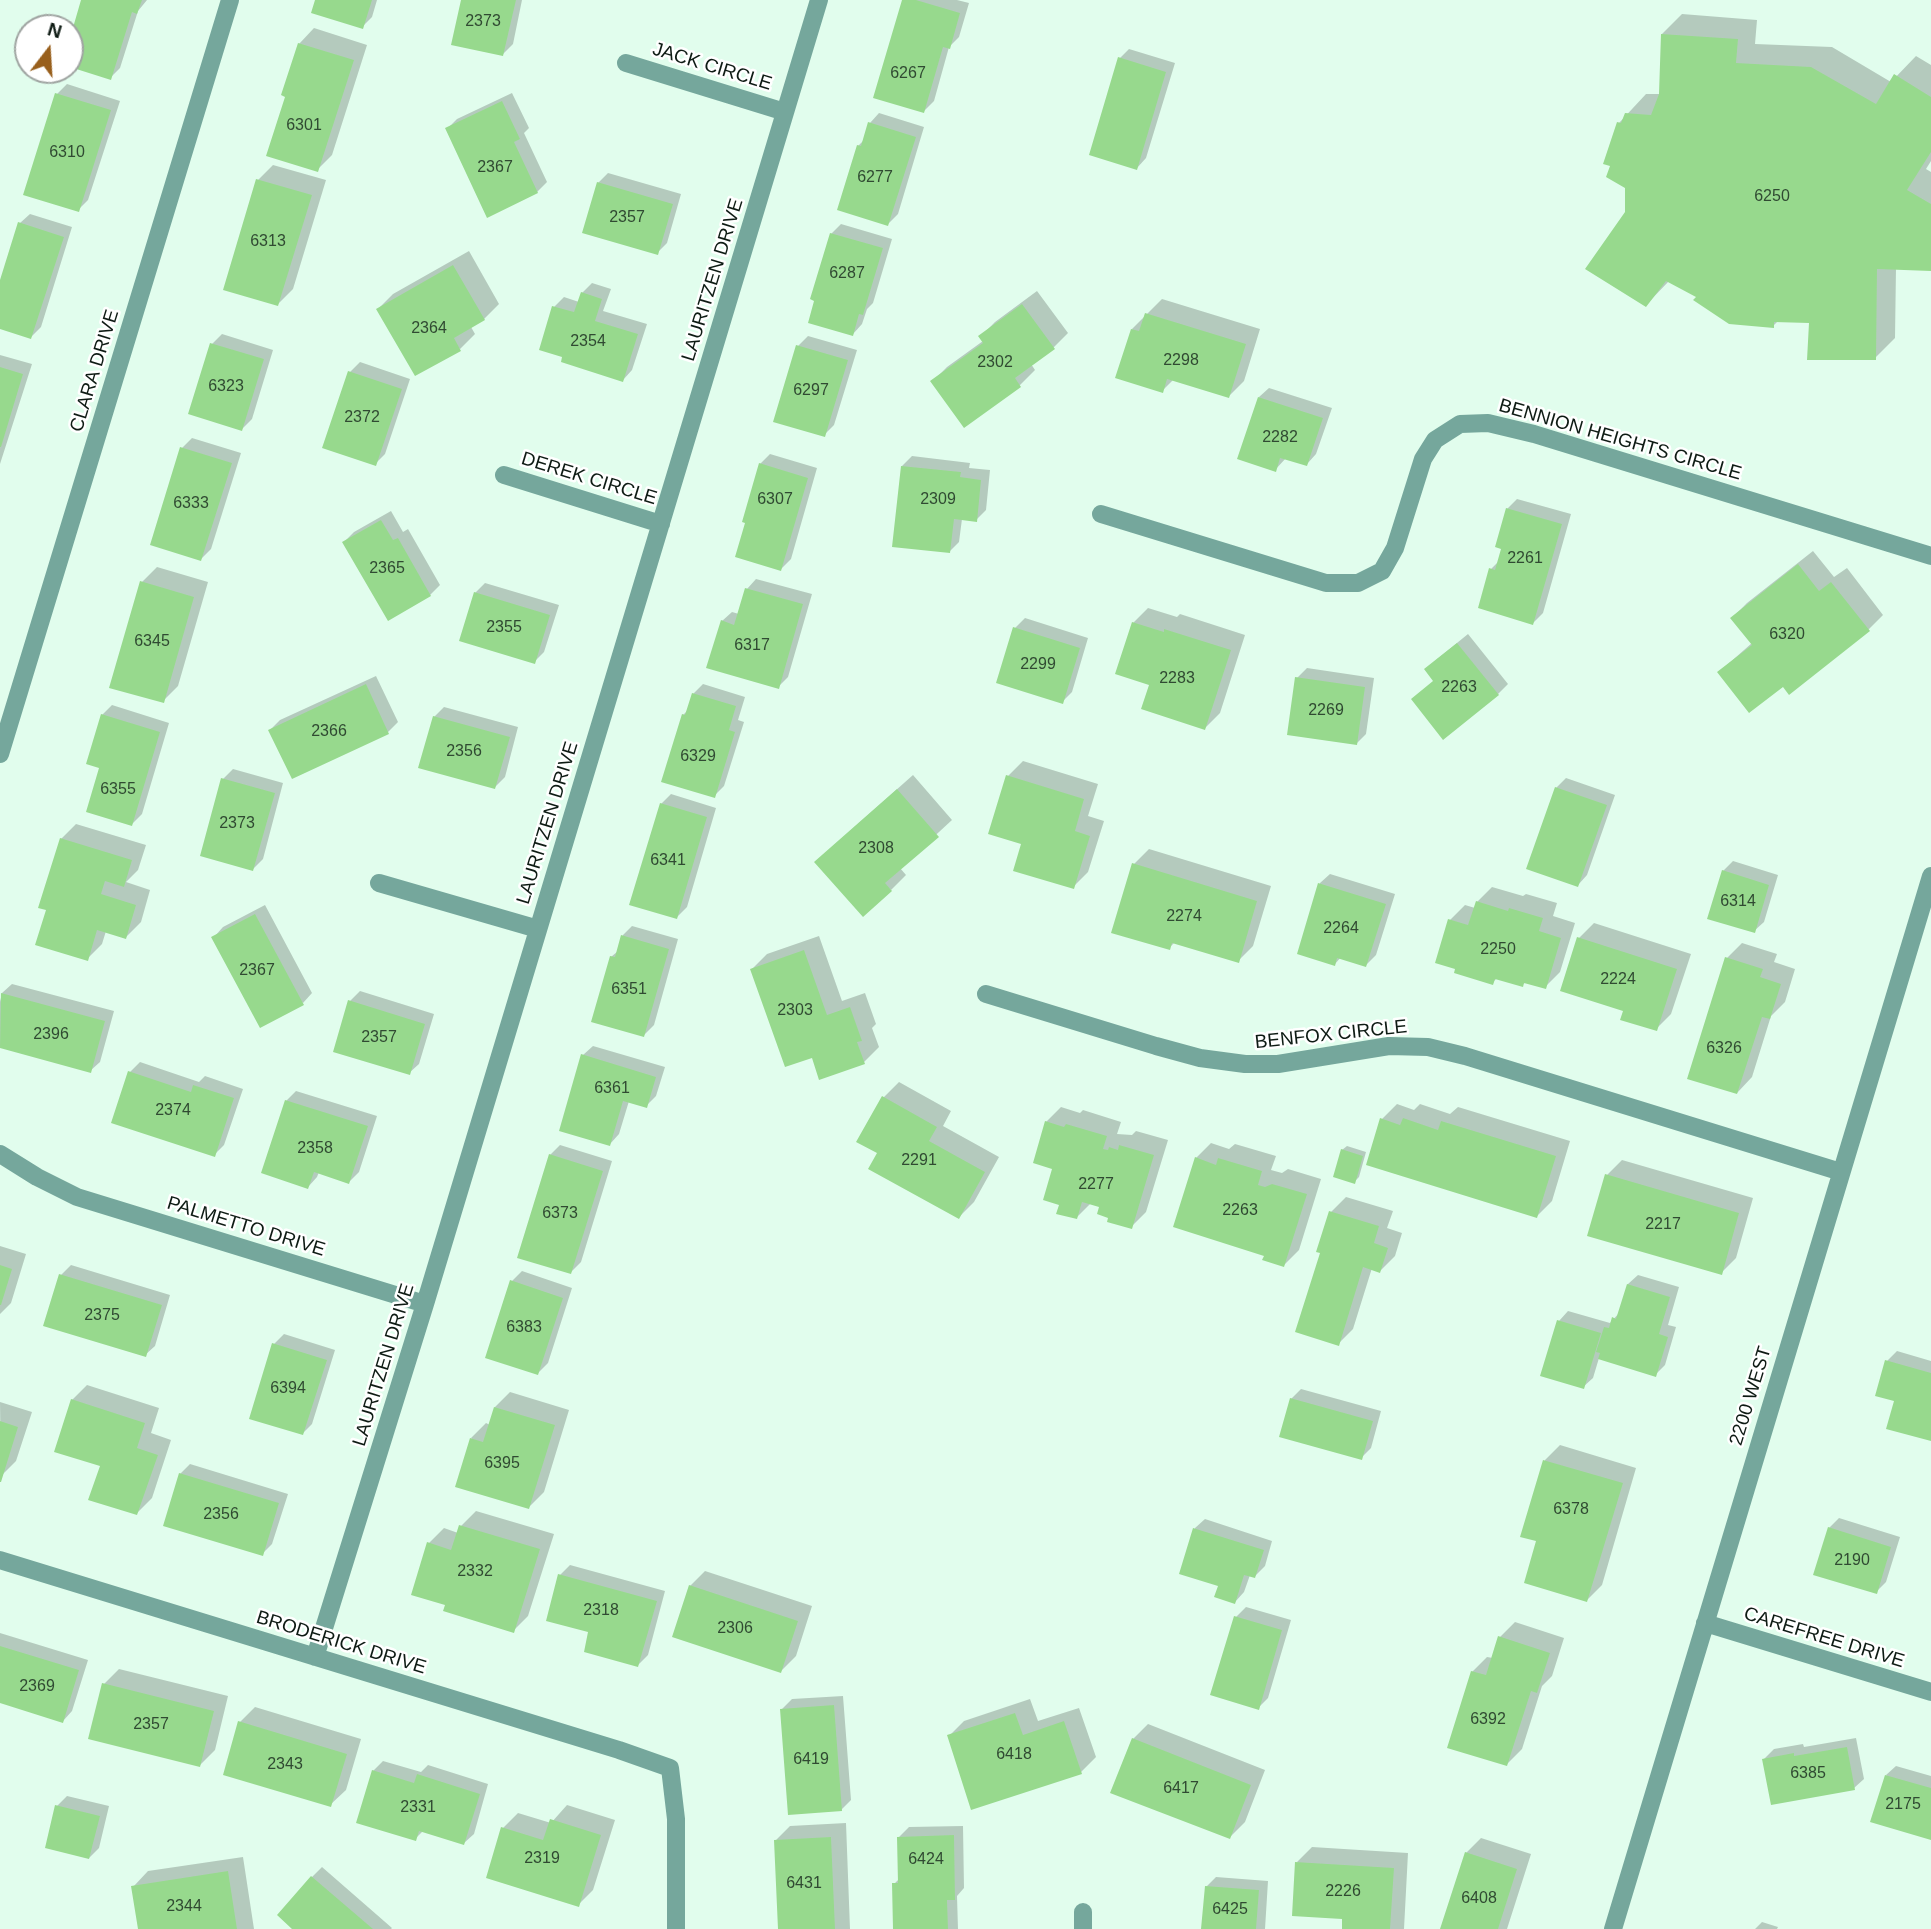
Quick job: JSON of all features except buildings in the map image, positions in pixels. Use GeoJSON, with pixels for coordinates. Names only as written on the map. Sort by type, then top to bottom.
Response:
{"type":"FeatureCollection","features":[{"type":"Feature","properties":{"kind":"street","name":"CLARA DRIVE"},"geometry":{"type":"LineString","coordinates":[[0,754],[230,0]]}},
{"type":"Feature","properties":{"kind":"street","name":"LAURITZEN DRIVE"},"geometry":{"type":"LineString","coordinates":[[315,1657],[425,1304],[819,0]]}},
{"type":"Feature","properties":{"kind":"street","name":"JACK CIRCLE"},"geometry":{"type":"LineString","coordinates":[[626,63],[785,112]]}},
{"type":"Feature","properties":{"kind":"street","name":"BENNION HEIGHTS CIRCLE"},"geometry":{"type":"LineString","coordinates":[[1101,514],[1326,583],[1358,583],[1382,571],[1395,548],[1423,459],[1435,440],[1460,424],[1488,423],[1534,434],[1931,556]]}},
{"type":"Feature","properties":{"kind":"street","name":"DEREK CIRCLE"},"geometry":{"type":"LineString","coordinates":[[504,475],[661,524]]}},
{"type":"Feature","properties":{"kind":"street","name":"2200 WEST"},"geometry":{"type":"LineString","coordinates":[[1612,1929],[1931,876]]}},
{"type":"Feature","properties":{"kind":"street"},"geometry":{"type":"LineString","coordinates":[[379,883],[538,929]]}},
{"type":"Feature","properties":{"kind":"street","name":"BENFOX CIRCLE"},"geometry":{"type":"LineString","coordinates":[[986,994],[1200,1058],[1245,1064],[1278,1064],[1389,1046],[1427,1047],[1465,1056],[1841,1172]]}},
{"type":"Feature","properties":{"kind":"street","name":"PALMETTO DRIVE"},"geometry":{"type":"LineString","coordinates":[[0,1154],[56,1188],[77,1197],[425,1304]]}},
{"type":"Feature","properties":{"kind":"street","name":"BRODERICK DRIVE"},"geometry":{"type":"LineString","coordinates":[[0,1560],[620,1750],[670,1769],[676,1819],[676,1929]]}},
{"type":"Feature","properties":{"kind":"street","name":"CAREFREE DRIVE"},"geometry":{"type":"LineString","coordinates":[[1705,1623],[1931,1692]]}}]}
